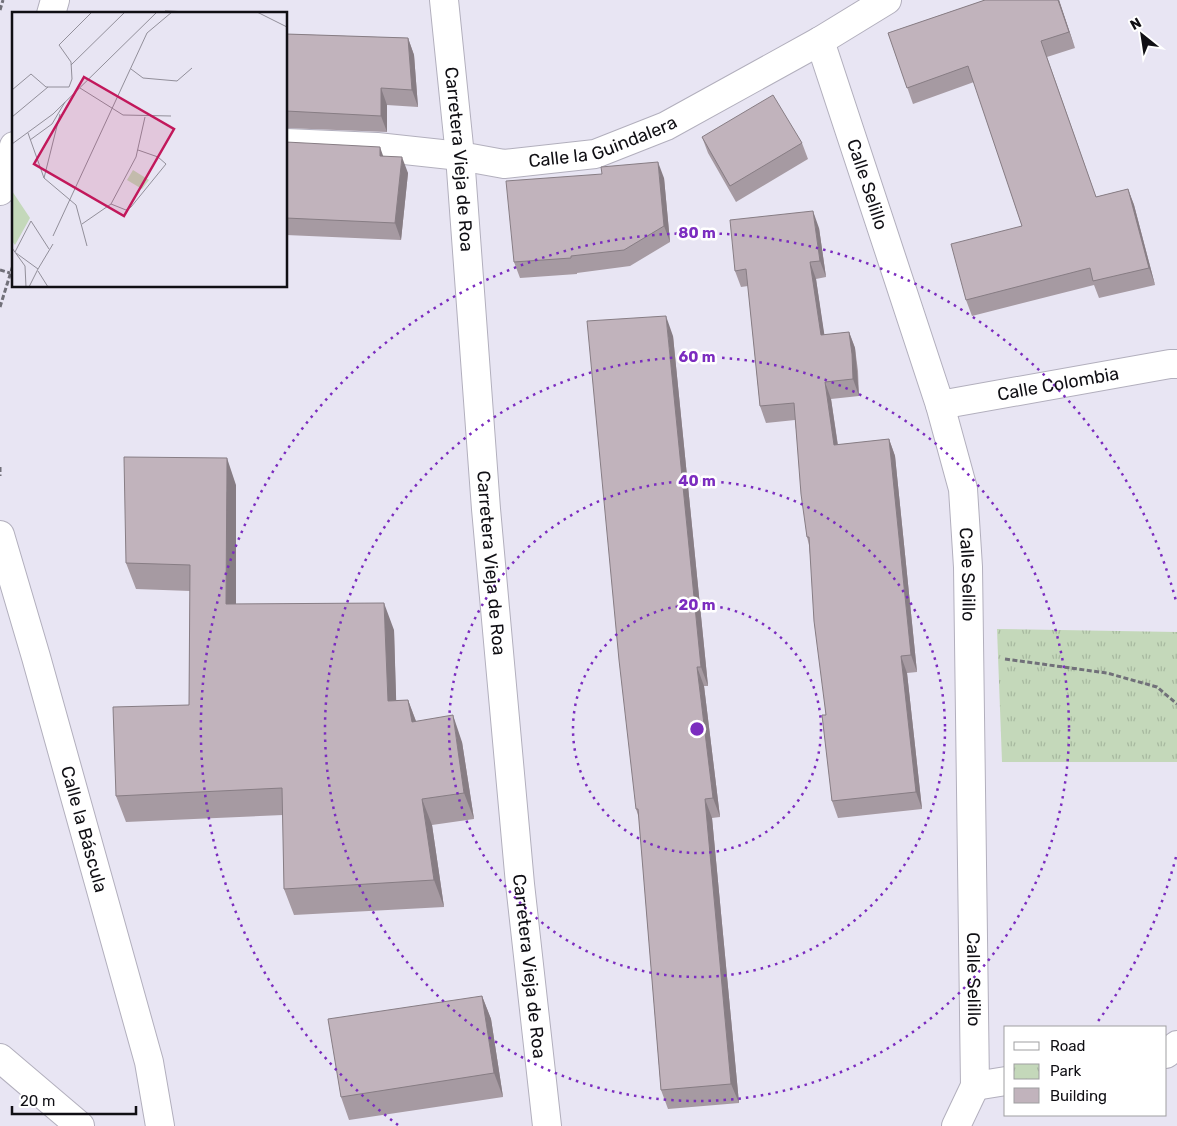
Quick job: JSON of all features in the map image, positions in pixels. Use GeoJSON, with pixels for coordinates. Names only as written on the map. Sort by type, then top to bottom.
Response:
{"type":"FeatureCollection","features":[{"type":"Feature","properties":{"kind":"street","name":"Carretera Vieja de Roa"},"geometry":{"type":"LineString","coordinates":[[444,0],[460,156],[492,568],[520,884],[547,1126]]}},
{"type":"Feature","properties":{"kind":"street","name":"Calle la Guindalera"},"geometry":{"type":"LineString","coordinates":[[288,143],[377,147],[460,156],[504,164],[595,154],[666,126],[820,41],[887,0]]}},
{"type":"Feature","properties":{"kind":"street","name":"Calle Selillo"},"geometry":{"type":"LineString","coordinates":[[820,41],[940,406],[963,489],[968,567],[970,655],[975,1086],[956,1126]]}},
{"type":"Feature","properties":{"kind":"street"},"geometry":{"type":"LineString","coordinates":[[0,188],[12,152]]}},
{"type":"Feature","properties":{"kind":"street","name":"Calle Colombia"},"geometry":{"type":"LineString","coordinates":[[940,406],[1177,364]]}},
{"type":"Feature","properties":{"kind":"street","name":"Calle la Báscula"},"geometry":{"type":"LineString","coordinates":[[0,534],[150,1062],[160,1126]]}},
{"type":"Feature","properties":{"kind":"street"},"geometry":{"type":"LineString","coordinates":[[1167,1053],[1177,1045]]}},
{"type":"Feature","properties":{"kind":"street"},"geometry":{"type":"LineString","coordinates":[[0,1058],[80,1126]]}},
{"type":"Feature","properties":{"kind":"street"},"geometry":{"type":"LineString","coordinates":[[975,1086],[1004,1081]]}},
{"type":"Feature","properties":{"kind":"path"},"geometry":{"type":"LineString","coordinates":[[0,10],[3,0]]}},
{"type":"Feature","properties":{"kind":"path"},"geometry":{"type":"LineString","coordinates":[[0,307],[12,268]]}},
{"type":"Feature","properties":{"kind":"path"},"geometry":{"type":"LineString","coordinates":[[0,270],[10,273]]}},
{"type":"Feature","properties":{"kind":"path"},"geometry":{"type":"LineString","coordinates":[[0,467],[0,476]]}},
{"type":"Feature","properties":{"kind":"path"},"geometry":{"type":"LineString","coordinates":[[970,655],[1107,673],[1157,686],[1177,704]]}},
{"type":"Feature","properties":{"kind":"green space"},"geometry":{"type":"Polygon","coordinates":[[[997,629],[1177,632],[1177,762],[1002,762],[997,629]]]}},
{"type":"Feature","properties":{"kind":"building"},"geometry":{"type":"Polygon","coordinates":[[[985,0],[1058,0],[1069,32],[1041,41],[1096,197],[1128,189],[1149,268],[1093,281],[1090,268],[966,300],[951,244],[1022,226],[968,66],[907,88],[888,33],[985,0]]]}},
{"type":"Feature","properties":{"kind":"building"},"geometry":{"type":"Polygon","coordinates":[[[288,34],[408,38],[412,90],[381,88],[381,116],[288,111],[288,34]]]}},
{"type":"Feature","properties":{"kind":"building"},"geometry":{"type":"Polygon","coordinates":[[[773,95],[802,143],[730,186],[702,137],[773,95]]]}},
{"type":"Feature","properties":{"kind":"building"},"geometry":{"type":"Polygon","coordinates":[[[288,142],[380,147],[380,156],[402,157],[395,223],[288,218],[288,142]]]}},
{"type":"Feature","properties":{"kind":"building"},"geometry":{"type":"Polygon","coordinates":[[[658,162],[664,226],[624,250],[571,256],[571,258],[514,262],[506,181],[602,174],[601,167],[658,162]]]}},
{"type":"Feature","properties":{"kind":"building"},"geometry":{"type":"Polygon","coordinates":[[[813,211],[820,261],[810,262],[821,335],[849,332],[852,354],[853,379],[825,382],[834,445],[889,439],[911,655],[901,656],[916,792],[832,801],[822,715],[826,715],[814,621],[809,537],[807,537],[801,494],[794,403],[760,406],[746,269],[735,271],[730,220],[813,211]]]}},
{"type":"Feature","properties":{"kind":"building"},"geometry":{"type":"Polygon","coordinates":[[[666,316],[701,667],[697,667],[713,798],[705,799],[731,1084],[661,1090],[638,809],[636,809],[619,660],[587,321],[666,316]]]}},
{"type":"Feature","properties":{"kind":"building"},"geometry":{"type":"Polygon","coordinates":[[[124,457],[227,458],[226,604],[384,603],[388,701],[408,700],[412,722],[453,715],[464,793],[422,799],[434,880],[284,889],[282,788],[116,796],[113,707],[189,705],[190,565],[126,563],[124,457]]]}},
{"type":"Feature","properties":{"kind":"building"},"geometry":{"type":"Polygon","coordinates":[[[482,996],[494,1073],[341,1097],[328,1019],[482,996]]]}}]}
